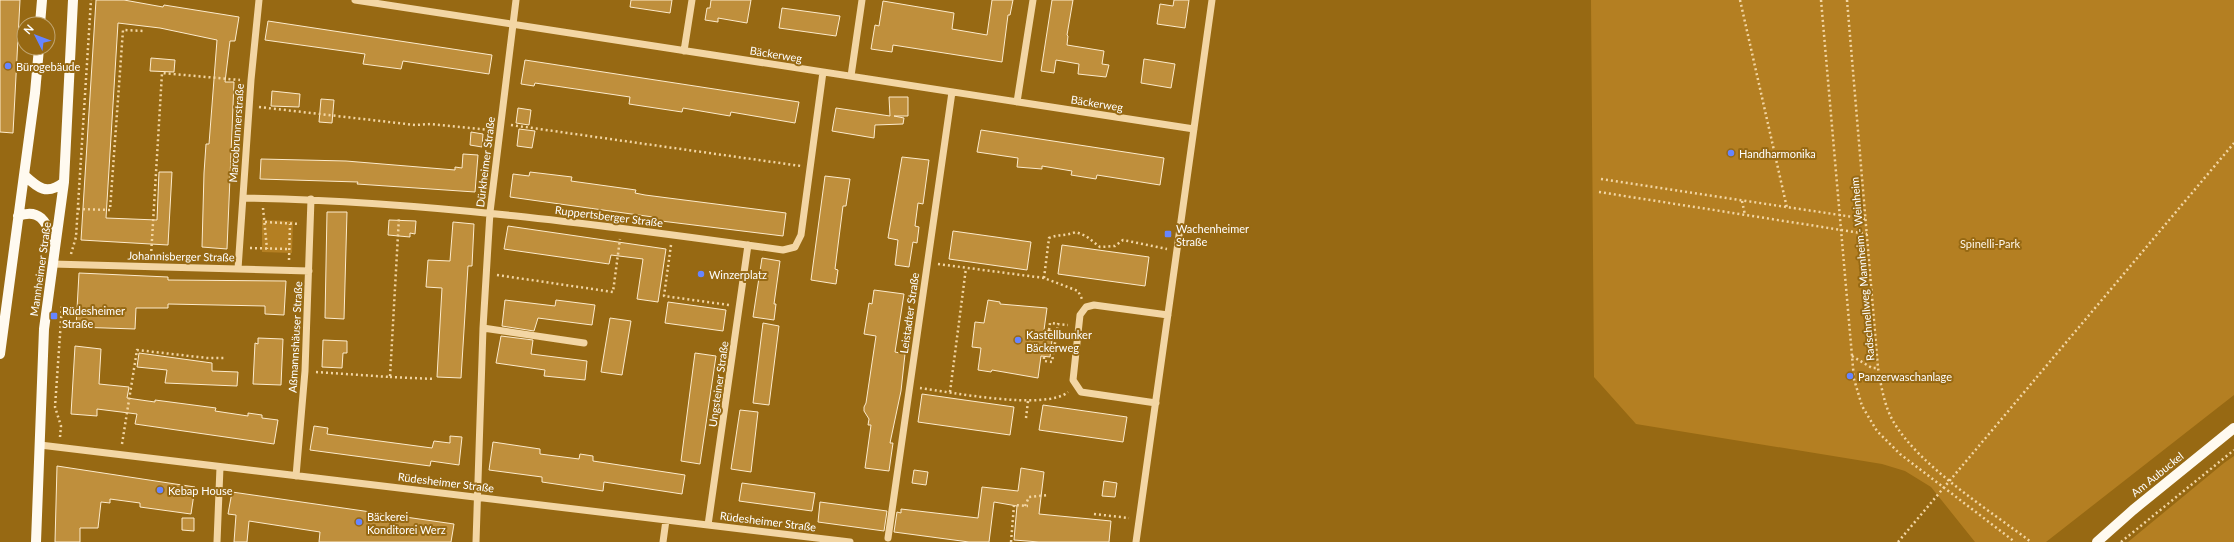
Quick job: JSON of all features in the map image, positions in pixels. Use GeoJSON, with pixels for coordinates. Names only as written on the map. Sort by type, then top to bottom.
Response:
{"type":"FeatureCollection","features":[{"type":"Feature","properties":{"kind":"main road"},"geometry":{"type":"LineString","coordinates":[[41,16],[42,0]]}},
{"type":"Feature","properties":{"kind":"main road","name":"Mannheimer Straße"},"geometry":{"type":"LineString","coordinates":[[36,542],[44,329],[64,182],[73,0]]}},
{"type":"Feature","properties":{"kind":"main road"},"geometry":{"type":"LineString","coordinates":[[0,354],[35,93],[37,56]]}},
{"type":"Feature","properties":{"kind":"main road"},"geometry":{"type":"LineString","coordinates":[[24,175],[36,186],[47,190],[56,188],[64,182]]}},
{"type":"Feature","properties":{"kind":"main road"},"geometry":{"type":"LineString","coordinates":[[18,216],[26,213],[36,213],[45,222],[56,243]]}},
{"type":"Feature","properties":{"kind":"main road","name":"Am Aubuckel"},"geometry":{"type":"LineString","coordinates":[[2097,542],[2139,505],[2234,428]]}},
{"type":"Feature","properties":{"kind":"street","name":"Marcobrunnerstraße"},"geometry":{"type":"LineString","coordinates":[[238,269],[251,80],[259,0]]}},
{"type":"Feature","properties":{"kind":"street","name":"Bäckerweg"},"geometry":{"type":"LineString","coordinates":[[355,0],[1194,129]]}},
{"type":"Feature","properties":{"kind":"street","name":"Dürkheimer Straße"},"geometry":{"type":"LineString","coordinates":[[476,542],[483,328],[490,212],[516,0]]}},
{"type":"Feature","properties":{"kind":"street"},"geometry":{"type":"LineString","coordinates":[[684,51],[692,0]]}},
{"type":"Feature","properties":{"kind":"street"},"geometry":{"type":"LineString","coordinates":[[851,76],[862,0]]}},
{"type":"Feature","properties":{"kind":"street"},"geometry":{"type":"LineString","coordinates":[[1017,102],[1033,0]]}},
{"type":"Feature","properties":{"kind":"street"},"geometry":{"type":"LineString","coordinates":[[1136,542],[1212,0]]}},
{"type":"Feature","properties":{"kind":"street","name":"Ruppertsberger Straße"},"geometry":{"type":"LineString","coordinates":[[243,198],[311,199],[490,212],[783,250],[796,246],[801,235],[822,72]]}},
{"type":"Feature","properties":{"kind":"street","name":"Leistadter Straße"},"geometry":{"type":"LineString","coordinates":[[888,538],[952,92]]}},
{"type":"Feature","properties":{"kind":"street","name":"Aßmannshäuser Straße"},"geometry":{"type":"LineString","coordinates":[[296,476],[305,371],[311,199]]}},
{"type":"Feature","properties":{"kind":"street","name":"Ungsteiner Straße"},"geometry":{"type":"LineString","coordinates":[[708,525],[748,245]]}},
{"type":"Feature","properties":{"kind":"street","name":"Johannisberger Straße"},"geometry":{"type":"LineString","coordinates":[[52,264],[309,271]]}},
{"type":"Feature","properties":{"kind":"street"},"geometry":{"type":"LineString","coordinates":[[1156,403],[1081,392],[1075,386],[1073,380],[1080,315],[1086,307],[1094,305],[1168,315]]}},
{"type":"Feature","properties":{"kind":"street"},"geometry":{"type":"LineString","coordinates":[[483,328],[584,343]]}},
{"type":"Feature","properties":{"kind":"street","name":"Rüdesheimer Straße"},"geometry":{"type":"LineString","coordinates":[[40,445],[850,542]]}},
{"type":"Feature","properties":{"kind":"street"},"geometry":{"type":"LineString","coordinates":[[216,542],[220,466]]}},
{"type":"Feature","properties":{"kind":"street"},"geometry":{"type":"LineString","coordinates":[[663,542],[666,520]]}},
{"type":"Feature","properties":{"kind":"path"},"geometry":{"type":"LineString","coordinates":[[68,264],[76,237],[90,0]]}},
{"type":"Feature","properties":{"kind":"path"},"geometry":{"type":"LineString","coordinates":[[1740,0],[1787,208]]}},
{"type":"Feature","properties":{"kind":"path"},"geometry":{"type":"LineString","coordinates":[[1821,0],[1854,379],[1862,406],[1877,431],[1900,454],[2015,542]]}},
{"type":"Feature","properties":{"kind":"path","name":"Radschnellweg Mannheim - Weinheim"},"geometry":{"type":"LineString","coordinates":[[1847,0],[1878,368],[1883,395],[1892,419],[1907,443],[1950,480],[2032,542]]}},
{"type":"Feature","properties":{"kind":"path"},"geometry":{"type":"LineString","coordinates":[[78,209],[110,210],[123,30],[145,31]]}},
{"type":"Feature","properties":{"kind":"path"},"geometry":{"type":"LineString","coordinates":[[150,266],[162,74],[251,80]]}},
{"type":"Feature","properties":{"kind":"path"},"geometry":{"type":"LineString","coordinates":[[249,106],[415,125],[430,124],[499,131]]}},
{"type":"Feature","properties":{"kind":"path"},"geometry":{"type":"LineString","coordinates":[[500,123],[810,167]]}},
{"type":"Feature","properties":{"kind":"path"},"geometry":{"type":"LineString","coordinates":[[1898,542],[2234,143]]}},
{"type":"Feature","properties":{"kind":"path"},"geometry":{"type":"LineString","coordinates":[[1601,178],[1787,208],[1866,219]]}},
{"type":"Feature","properties":{"kind":"path"},"geometry":{"type":"LineString","coordinates":[[1599,192],[1867,234]]}},
{"type":"Feature","properties":{"kind":"path"},"geometry":{"type":"LineString","coordinates":[[262,198],[267,249]]}},
{"type":"Feature","properties":{"kind":"path"},"geometry":{"type":"LineString","coordinates":[[1742,201],[1745,215]]}},
{"type":"Feature","properties":{"kind":"path"},"geometry":{"type":"LineString","coordinates":[[390,377],[400,206]]}},
{"type":"Feature","properties":{"kind":"path"},"geometry":{"type":"LineString","coordinates":[[265,222],[310,225]]}},
{"type":"Feature","properties":{"kind":"path"},"geometry":{"type":"LineString","coordinates":[[288,270],[290,224]]}},
{"type":"Feature","properties":{"kind":"path"},"geometry":{"type":"LineString","coordinates":[[486,274],[613,292],[621,228]]}},
{"type":"Feature","properties":{"kind":"path"},"geometry":{"type":"LineString","coordinates":[[1044,278],[1049,238],[1058,234],[1068,236],[1076,232],[1086,236],[1100,247],[1115,246],[1122,240],[1151,244],[1177,252]]}},
{"type":"Feature","properties":{"kind":"path"},"geometry":{"type":"LineString","coordinates":[[672,235],[664,296],[740,306]]}},
{"type":"Feature","properties":{"kind":"path"},"geometry":{"type":"LineString","coordinates":[[240,247],[289,249]]}},
{"type":"Feature","properties":{"kind":"path"},"geometry":{"type":"LineString","coordinates":[[928,262],[1044,278],[1078,291],[1086,307]]}},
{"type":"Feature","properties":{"kind":"path"},"geometry":{"type":"LineString","coordinates":[[950,392],[966,268]]}},
{"type":"Feature","properties":{"kind":"path"},"geometry":{"type":"LineString","coordinates":[[59,447],[61,426],[55,407],[62,305]]}},
{"type":"Feature","properties":{"kind":"path"},"geometry":{"type":"LineString","coordinates":[[1049,330],[1050,323],[1079,326]]}},
{"type":"Feature","properties":{"kind":"path"},"geometry":{"type":"LineString","coordinates":[[1044,356],[1044,361],[1052,362],[1058,324]]}},
{"type":"Feature","properties":{"kind":"path"},"geometry":{"type":"LineString","coordinates":[[121,455],[137,350],[207,358],[225,358]]}},
{"type":"Feature","properties":{"kind":"path"},"geometry":{"type":"LineString","coordinates":[[1852,356],[1872,368],[1878,368]]}},
{"type":"Feature","properties":{"kind":"path"},"geometry":{"type":"LineString","coordinates":[[305,371],[435,379]]}},
{"type":"Feature","properties":{"kind":"path"},"geometry":{"type":"LineString","coordinates":[[909,386],[1028,401],[1063,397],[1075,386]]}},
{"type":"Feature","properties":{"kind":"path"},"geometry":{"type":"LineString","coordinates":[[1026,418],[1028,401]]}},
{"type":"Feature","properties":{"kind":"path"},"geometry":{"type":"LineString","coordinates":[[2121,542],[2234,450]]}},
{"type":"Feature","properties":{"kind":"path"},"geometry":{"type":"LineString","coordinates":[[1009,505],[1026,506],[1029,497],[1049,495]]}},
{"type":"Feature","properties":{"kind":"path"},"geometry":{"type":"LineString","coordinates":[[1010,542],[1014,505]]}},
{"type":"Feature","properties":{"kind":"path"},"geometry":{"type":"LineString","coordinates":[[1094,514],[1139,520]]}},
{"type":"Feature","properties":{"kind":"green space","name":"Spinelli-Park"},"geometry":{"type":"Polygon","coordinates":[[[1591,0],[2234,0],[2234,395],[2046,542],[1975,542],[1931,487],[1905,471],[1882,464],[1636,424],[1594,377],[1591,0]]]}},
{"type":"Feature","properties":{"kind":"green space"},"geometry":{"type":"Polygon","coordinates":[[[262,220],[293,221],[292,253],[262,252],[262,220]]]}},
{"type":"Feature","properties":{"kind":"green space"},"geometry":{"type":"Polygon","coordinates":[[[2234,456],[2234,542],[2128,542],[2224,463],[2234,456]]]}},
{"type":"Feature","properties":{"kind":"building","name":"Bürogebäude"},"geometry":{"type":"Polygon","coordinates":[[[0,0],[20,0],[19,16],[16,16],[17,56],[13,133],[0,132],[0,0]]]}},
{"type":"Feature","properties":{"kind":"building"},"geometry":{"type":"Polygon","coordinates":[[[96,0],[124,0],[163,7],[164,5],[239,17],[235,41],[230,41],[225,82],[234,82],[227,249],[202,247],[206,144],[209,144],[217,40],[160,28],[118,23],[106,218],[157,220],[159,172],[172,172],[168,245],[81,240],[96,0]]]}},
{"type":"Feature","properties":{"kind":"building"},"geometry":{"type":"Polygon","coordinates":[[[631,0],[672,0],[670,13],[630,7],[631,0]]]}},
{"type":"Feature","properties":{"kind":"building"},"geometry":{"type":"Polygon","coordinates":[[[711,0],[751,0],[747,23],[718,18],[718,22],[705,20],[707,8],[710,8],[711,0]]]}},
{"type":"Feature","properties":{"kind":"building"},"geometry":{"type":"Polygon","coordinates":[[[992,0],[1013,0],[1010,15],[1008,15],[1002,62],[893,45],[892,52],[871,49],[875,25],[879,26],[883,1],[954,13],[952,29],[987,35],[992,0]]]}},
{"type":"Feature","properties":{"kind":"building"},"geometry":{"type":"Polygon","coordinates":[[[1052,0],[1073,0],[1067,35],[1067,45],[1104,51],[1102,64],[1109,65],[1106,77],[1078,74],[1079,64],[1056,60],[1054,73],[1041,71],[1052,0]]]}},
{"type":"Feature","properties":{"kind":"building"},"geometry":{"type":"Polygon","coordinates":[[[1174,0],[1189,0],[1185,28],[1157,24],[1160,4],[1173,6],[1174,0]]]}},
{"type":"Feature","properties":{"kind":"building"},"geometry":{"type":"Polygon","coordinates":[[[782,8],[840,16],[836,36],[779,28],[782,8]]]}},
{"type":"Feature","properties":{"kind":"building"},"geometry":{"type":"Polygon","coordinates":[[[268,21],[492,55],[489,74],[403,61],[401,69],[363,64],[365,54],[265,40],[268,21]]]}},
{"type":"Feature","properties":{"kind":"building"},"geometry":{"type":"Polygon","coordinates":[[[151,58],[175,60],[174,72],[150,71],[151,58]]]}},
{"type":"Feature","properties":{"kind":"building"},"geometry":{"type":"Polygon","coordinates":[[[1144,59],[1175,64],[1171,88],[1141,83],[1144,59]]]}},
{"type":"Feature","properties":{"kind":"building"},"geometry":{"type":"Polygon","coordinates":[[[525,60],[799,102],[795,123],[731,112],[730,116],[683,108],[682,112],[629,104],[630,97],[535,83],[534,86],[521,84],[525,60]]]}},
{"type":"Feature","properties":{"kind":"building"},"geometry":{"type":"Polygon","coordinates":[[[272,91],[300,94],[299,107],[271,106],[272,91]]]}},
{"type":"Feature","properties":{"kind":"building"},"geometry":{"type":"Polygon","coordinates":[[[889,97],[908,97],[908,116],[894,116],[904,118],[903,124],[875,125],[874,138],[832,131],[836,108],[890,116],[889,97]]]}},
{"type":"Feature","properties":{"kind":"building"},"geometry":{"type":"Polygon","coordinates":[[[321,99],[334,100],[332,123],[319,122],[321,99]]]}},
{"type":"Feature","properties":{"kind":"building"},"geometry":{"type":"Polygon","coordinates":[[[518,108],[531,110],[529,125],[516,123],[518,108]]]}},
{"type":"Feature","properties":{"kind":"building"},"geometry":{"type":"Polygon","coordinates":[[[519,129],[535,131],[532,148],[517,146],[519,129]]]}},
{"type":"Feature","properties":{"kind":"building"},"geometry":{"type":"Polygon","coordinates":[[[981,130],[1164,158],[1160,185],[1097,175],[1096,179],[1071,175],[1072,171],[1042,166],[1042,169],[1017,167],[1018,158],[977,152],[981,130]]]}},
{"type":"Feature","properties":{"kind":"building"},"geometry":{"type":"Polygon","coordinates":[[[471,132],[483,134],[482,147],[470,145],[471,132]]]}},
{"type":"Feature","properties":{"kind":"building"},"geometry":{"type":"Polygon","coordinates":[[[463,154],[478,155],[475,192],[357,184],[358,182],[260,179],[261,159],[346,161],[455,170],[455,167],[462,168],[463,154]]]}},
{"type":"Feature","properties":{"kind":"building"},"geometry":{"type":"Polygon","coordinates":[[[902,157],[929,160],[923,204],[918,203],[915,226],[919,227],[917,243],[913,242],[909,267],[895,265],[898,240],[888,238],[902,157]]]}},
{"type":"Feature","properties":{"kind":"building"},"geometry":{"type":"Polygon","coordinates":[[[530,172],[572,177],[571,181],[636,190],[635,193],[645,195],[786,213],[783,236],[653,220],[653,217],[510,197],[513,174],[529,176],[530,172]]]}},
{"type":"Feature","properties":{"kind":"building"},"geometry":{"type":"Polygon","coordinates":[[[825,176],[850,179],[846,206],[843,206],[835,269],[838,270],[836,284],[811,280],[825,176]]]}},
{"type":"Feature","properties":{"kind":"building"},"geometry":{"type":"Polygon","coordinates":[[[327,212],[347,212],[344,319],[325,318],[327,212]]]}},
{"type":"Feature","properties":{"kind":"building"},"geometry":{"type":"Polygon","coordinates":[[[389,220],[416,221],[415,234],[410,233],[410,237],[388,235],[389,220]]]}},
{"type":"Feature","properties":{"kind":"building"},"geometry":{"type":"Polygon","coordinates":[[[453,222],[474,224],[472,266],[468,266],[461,378],[437,377],[442,288],[426,287],[428,260],[450,261],[453,222]]]}},
{"type":"Feature","properties":{"kind":"building"},"geometry":{"type":"Polygon","coordinates":[[[508,226],[666,249],[658,302],[637,299],[643,259],[611,255],[609,264],[504,249],[508,226]]]}},
{"type":"Feature","properties":{"kind":"building"},"geometry":{"type":"Polygon","coordinates":[[[953,231],[1031,242],[1027,270],[949,259],[953,231]]]}},
{"type":"Feature","properties":{"kind":"building"},"geometry":{"type":"Polygon","coordinates":[[[1062,245],[1149,257],[1145,286],[1058,274],[1062,245]]]}},
{"type":"Feature","properties":{"kind":"building"},"geometry":{"type":"Polygon","coordinates":[[[762,258],[780,261],[774,304],[776,304],[774,320],[753,317],[762,258]]]}},
{"type":"Feature","properties":{"kind":"building"},"geometry":{"type":"Polygon","coordinates":[[[79,273],[168,277],[168,280],[286,281],[284,315],[265,314],[265,306],[168,304],[168,308],[136,308],[135,329],[76,327],[79,273]]]}},
{"type":"Feature","properties":{"kind":"building"},"geometry":{"type":"Polygon","coordinates":[[[874,290],[904,294],[895,352],[905,354],[901,391],[890,443],[893,443],[889,471],[865,468],[871,425],[868,425],[869,419],[864,411],[864,407],[866,403],[876,336],[864,334],[869,303],[872,304],[874,290]]]}},
{"type":"Feature","properties":{"kind":"building"},"geometry":{"type":"Polygon","coordinates":[[[505,300],[555,306],[556,300],[595,305],[592,325],[538,318],[534,331],[502,326],[505,300]]]}},
{"type":"Feature","properties":{"kind":"building","name":"Kastellbunker Bäckerweg"},"geometry":{"type":"Polygon","coordinates":[[[988,300],[1000,302],[1000,304],[1047,308],[1044,330],[1053,331],[1050,357],[1041,356],[1038,378],[992,370],[991,372],[978,370],[981,348],[972,347],[975,322],[984,323],[988,300]]]}},
{"type":"Feature","properties":{"kind":"building"},"geometry":{"type":"Polygon","coordinates":[[[668,302],[726,310],[723,331],[665,323],[668,302]]]}},
{"type":"Feature","properties":{"kind":"building"},"geometry":{"type":"Polygon","coordinates":[[[610,318],[631,321],[622,375],[601,372],[610,318]]]}},
{"type":"Feature","properties":{"kind":"building"},"geometry":{"type":"Polygon","coordinates":[[[763,323],[779,326],[769,405],[753,403],[763,323]]]}},
{"type":"Feature","properties":{"kind":"building"},"geometry":{"type":"Polygon","coordinates":[[[501,336],[533,340],[531,354],[587,361],[585,380],[544,376],[545,370],[496,363],[501,336]]]}},
{"type":"Feature","properties":{"kind":"building"},"geometry":{"type":"Polygon","coordinates":[[[258,338],[283,339],[281,385],[253,384],[255,343],[258,344],[258,338]]]}},
{"type":"Feature","properties":{"kind":"building"},"geometry":{"type":"Polygon","coordinates":[[[323,340],[347,341],[347,353],[343,353],[342,368],[322,367],[323,340]]]}},
{"type":"Feature","properties":{"kind":"building"},"geometry":{"type":"Polygon","coordinates":[[[75,346],[101,349],[99,384],[129,387],[127,398],[216,408],[215,411],[248,416],[248,413],[262,415],[262,418],[278,420],[274,444],[135,424],[137,414],[97,409],[97,416],[71,414],[75,346]]]}},
{"type":"Feature","properties":{"kind":"building"},"geometry":{"type":"Polygon","coordinates":[[[139,353],[212,363],[212,371],[238,372],[237,386],[165,383],[167,370],[137,367],[139,353]]]}},
{"type":"Feature","properties":{"kind":"building"},"geometry":{"type":"Polygon","coordinates":[[[695,353],[716,356],[700,464],[681,461],[695,353]]]}},
{"type":"Feature","properties":{"kind":"building"},"geometry":{"type":"Polygon","coordinates":[[[922,394],[1014,407],[1010,435],[918,422],[922,394]]]}},
{"type":"Feature","properties":{"kind":"building"},"geometry":{"type":"Polygon","coordinates":[[[1043,405],[1127,417],[1123,442],[1039,430],[1043,405]]]}},
{"type":"Feature","properties":{"kind":"building"},"geometry":{"type":"Polygon","coordinates":[[[740,410],[758,412],[751,472],[731,469],[740,410]]]}},
{"type":"Feature","properties":{"kind":"building"},"geometry":{"type":"Polygon","coordinates":[[[314,426],[328,428],[327,434],[432,448],[434,441],[450,443],[450,436],[462,437],[459,465],[431,461],[430,466],[310,450],[314,426]]]}},
{"type":"Feature","properties":{"kind":"building"},"geometry":{"type":"Polygon","coordinates":[[[493,442],[540,449],[540,454],[579,459],[580,454],[593,456],[593,461],[685,475],[682,494],[604,482],[603,491],[542,482],[542,477],[489,470],[493,442]]]}},
{"type":"Feature","properties":{"kind":"building"},"geometry":{"type":"Polygon","coordinates":[[[57,466],[195,487],[191,514],[140,507],[140,503],[110,499],[110,503],[101,502],[98,528],[80,528],[80,542],[55,542],[57,466]]]}},
{"type":"Feature","properties":{"kind":"building"},"geometry":{"type":"Polygon","coordinates":[[[1021,468],[1044,472],[1039,514],[1111,521],[1109,542],[1039,542],[1014,540],[1017,506],[994,502],[989,542],[969,542],[894,532],[897,512],[901,513],[901,509],[978,518],[982,487],[1018,491],[1021,468]]]}},
{"type":"Feature","properties":{"kind":"building"},"geometry":{"type":"Polygon","coordinates":[[[914,470],[928,472],[926,485],[912,483],[914,470]]]}},
{"type":"Feature","properties":{"kind":"building"},"geometry":{"type":"Polygon","coordinates":[[[1104,481],[1117,483],[1115,497],[1102,496],[1104,481]]]}},
{"type":"Feature","properties":{"kind":"building"},"geometry":{"type":"Polygon","coordinates":[[[742,483],[815,493],[812,511],[739,501],[742,483]]]}},
{"type":"Feature","properties":{"kind":"building"},"geometry":{"type":"Polygon","coordinates":[[[232,492],[454,524],[451,542],[319,542],[320,532],[249,521],[247,542],[234,542],[236,515],[228,514],[232,492]]]}},
{"type":"Feature","properties":{"kind":"building"},"geometry":{"type":"Polygon","coordinates":[[[820,502],[887,511],[884,531],[818,522],[820,502]]]}},
{"type":"Feature","properties":{"kind":"building"},"geometry":{"type":"Polygon","coordinates":[[[182,518],[194,518],[194,531],[182,530],[182,518]]]}},
{"type":"Feature","properties":{"kind":"place","name":"Bürogebäude"},"geometry":{"type":"Point","coordinates":[8,66]}},
{"type":"Feature","properties":{"kind":"place","name":"Handharmonika"},"geometry":{"type":"Point","coordinates":[1731,153]}},
{"type":"Feature","properties":{"kind":"place","name":"Wachenheimer Straße"},"geometry":{"type":"Point","coordinates":[1168,234]}},
{"type":"Feature","properties":{"kind":"place","name":"Winzerplatz"},"geometry":{"type":"Point","coordinates":[701,274]}},
{"type":"Feature","properties":{"kind":"place","name":"Rüdesheimer Straße"},"geometry":{"type":"Point","coordinates":[54,316]}},
{"type":"Feature","properties":{"kind":"place","name":"Kastellbunker Bäckerweg"},"geometry":{"type":"Point","coordinates":[1018,340]}},
{"type":"Feature","properties":{"kind":"place","name":"Panzerwaschanlage"},"geometry":{"type":"Point","coordinates":[1850,376]}},
{"type":"Feature","properties":{"kind":"place","name":"Kebap House"},"geometry":{"type":"Point","coordinates":[160,490]}},
{"type":"Feature","properties":{"kind":"place","name":"Bäckerei Konditorei Werz"},"geometry":{"type":"Point","coordinates":[359,522]}}]}
